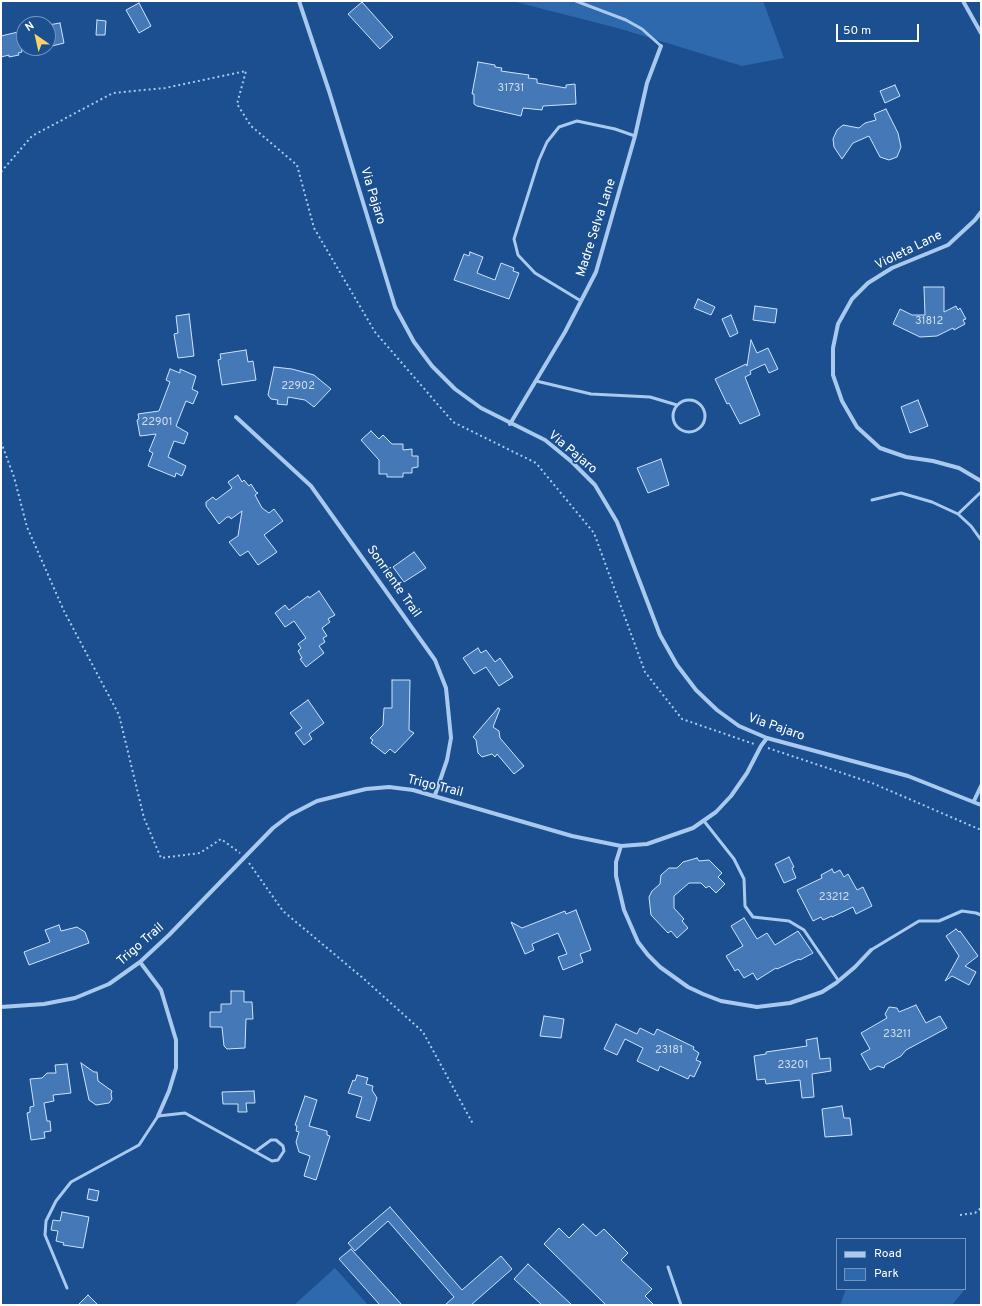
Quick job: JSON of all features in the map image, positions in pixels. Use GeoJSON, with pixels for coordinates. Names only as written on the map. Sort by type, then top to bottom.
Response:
{"type":"FeatureCollection","features":[{"type":"Feature","properties":{"kind":"street","name":"Via Pajaro"},"geometry":{"type":"LineString","coordinates":[[299,1],[329,91],[395,307],[414,342],[432,366],[460,393],[481,408],[510,424],[545,440],[572,462],[595,485],[617,522],[660,635],[676,665],[696,690],[717,710],[739,726],[767,738],[908,776],[981,805]]}},
{"type":"Feature","properties":{"kind":"street"},"geometry":{"type":"LineString","coordinates":[[963,1],[981,33]]}},
{"type":"Feature","properties":{"kind":"street","name":"Madre Selva Lane"},"geometry":{"type":"LineString","coordinates":[[510,424],[536,381],[596,272],[635,136],[647,83],[661,46]]}},
{"type":"Feature","properties":{"kind":"street","name":"Violeta Lane"},"geometry":{"type":"LineString","coordinates":[[981,212],[975,220],[948,245],[892,268],[868,283],[852,299],[838,324],[833,348],[833,375],[842,401],[857,427],[880,448],[906,457],[933,461],[959,468],[981,481]]}},
{"type":"Feature","properties":{"kind":"street","name":"Sonriente Trail"},"geometry":{"type":"LineString","coordinates":[[236,417],[311,486],[435,660],[446,688],[450,738],[447,760],[435,796]]}},
{"type":"Feature","properties":{"kind":"street","name":"Trigo Trail"},"geometry":{"type":"LineString","coordinates":[[1,1007],[44,1004],[75,998],[109,984],[140,962],[170,935],[244,856],[273,828],[290,815],[317,801],[343,793],[381,788],[413,790],[572,836],[620,846],[654,842],[693,828],[716,812],[731,796],[747,773],[761,746],[767,738]]}},
{"type":"Feature","properties":{"kind":"street"},"geometry":{"type":"LineString","coordinates":[[974,801],[981,786]]}},
{"type":"Feature","properties":{"kind":"street"},"geometry":{"type":"LineString","coordinates":[[620,846],[616,862],[616,876],[624,910],[638,942],[648,955],[688,987],[721,1001],[757,1007],[775,1006],[806,998],[822,992],[855,967],[871,950]]}},
{"type":"Feature","properties":{"kind":"street"},"geometry":{"type":"LineString","coordinates":[[140,962],[161,990],[176,1040],[176,1068],[169,1091],[158,1116]]}},
{"type":"Feature","properties":{"kind":"lane"},"geometry":{"type":"LineString","coordinates":[[576,1],[631,23],[642,29],[661,46]]}},
{"type":"Feature","properties":{"kind":"lane"},"geometry":{"type":"LineString","coordinates":[[581,301],[535,273],[518,254],[514,239],[539,160],[547,142],[559,127],[577,121],[615,129],[635,136]]}},
{"type":"Feature","properties":{"kind":"lane"},"geometry":{"type":"LineString","coordinates":[[536,381],[591,394],[650,397],[677,405],[688,400],[699,404],[705,414],[701,426],[690,432],[678,428],[673,417],[677,405]]}},
{"type":"Feature","properties":{"kind":"lane"},"geometry":{"type":"LineString","coordinates":[[958,514],[981,492]]}},
{"type":"Feature","properties":{"kind":"lane"},"geometry":{"type":"LineString","coordinates":[[872,500],[901,493],[932,502],[958,514],[981,540]]}},
{"type":"Feature","properties":{"kind":"lane"},"geometry":{"type":"LineString","coordinates":[[704,821],[734,859],[744,879],[745,906],[753,917],[789,921],[804,930],[838,980]]}},
{"type":"Feature","properties":{"kind":"lane"},"geometry":{"type":"LineString","coordinates":[[871,950],[919,921],[939,921],[962,911],[981,915]]}},
{"type":"Feature","properties":{"kind":"lane"},"geometry":{"type":"LineString","coordinates":[[67,1288],[45,1235],[46,1221],[56,1201],[71,1182],[139,1145],[158,1116],[185,1112],[272,1161],[278,1160],[284,1151],[283,1146],[276,1140],[271,1140],[256,1151]]}},
{"type":"Feature","properties":{"kind":"lane"},"geometry":{"type":"LineString","coordinates":[[668,1266],[681,1305]]}},
{"type":"Feature","properties":{"kind":"path"},"geometry":{"type":"LineString","coordinates":[[1,172],[32,136],[113,93],[165,88],[246,71],[237,104],[251,126],[297,165],[314,228],[375,332],[453,422],[536,463],[594,533],[645,672],[682,719],[872,783],[981,830]]}},
{"type":"Feature","properties":{"kind":"path"},"geometry":{"type":"LineString","coordinates":[[1,442],[14,477],[27,527],[64,611],[119,715],[144,818],[161,858],[200,853],[220,839],[244,856],[283,911],[364,979],[423,1032],[473,1124]]}},
{"type":"Feature","properties":{"kind":"path"},"geometry":{"type":"LineString","coordinates":[[960,1215],[975,1213],[981,1208]]}},
{"type":"Feature","properties":{"kind":"green space"},"geometry":{"type":"Polygon","coordinates":[[[512,1],[763,1],[784,58],[742,66],[621,29],[512,1]]]}},
{"type":"Feature","properties":{"kind":"green space"},"geometry":{"type":"Polygon","coordinates":[[[335,1268],[368,1305],[294,1305],[335,1268]]]}},
{"type":"Feature","properties":{"kind":"green space"},"geometry":{"type":"Polygon","coordinates":[[[846,1290],[964,1290],[952,1305],[840,1305],[846,1290]]]}},
{"type":"Feature","properties":{"kind":"building"},"geometry":{"type":"Polygon","coordinates":[[[362,2],[393,37],[380,49],[348,14],[362,2]]]}},
{"type":"Feature","properties":{"kind":"building"},"geometry":{"type":"Polygon","coordinates":[[[139,3],[151,26],[139,33],[126,10],[139,3]]]}},
{"type":"Feature","properties":{"kind":"building"},"geometry":{"type":"Polygon","coordinates":[[[97,20],[106,21],[105,35],[96,35],[97,20]]]}},
{"type":"Feature","properties":{"kind":"building"},"geometry":{"type":"Polygon","coordinates":[[[60,23],[64,43],[56,45],[56,24],[60,23]]]}},
{"type":"Feature","properties":{"kind":"building"},"geometry":{"type":"Polygon","coordinates":[[[16,32],[16,56],[9,57],[9,55],[1,57],[1,36],[16,32]]]}},
{"type":"Feature","properties":{"kind":"building"},"geometry":{"type":"Polygon","coordinates":[[[478,62],[495,65],[495,67],[502,68],[501,71],[529,75],[528,78],[537,79],[537,83],[566,88],[566,85],[575,84],[576,104],[543,106],[542,110],[523,108],[521,116],[477,106],[474,104],[474,94],[472,94],[478,62]]]}},
{"type":"Feature","properties":{"kind":"building"},"geometry":{"type":"Polygon","coordinates":[[[895,85],[900,96],[885,103],[880,91],[895,85]]]}},
{"type":"Feature","properties":{"kind":"building"},"geometry":{"type":"Polygon","coordinates":[[[886,109],[898,133],[901,147],[897,157],[889,160],[880,157],[869,136],[853,143],[842,159],[834,147],[833,139],[837,130],[843,125],[859,128],[865,123],[876,120],[874,114],[886,109]]]}},
{"type":"Feature","properties":{"kind":"building"},"geometry":{"type":"Polygon","coordinates":[[[470,252],[483,257],[477,273],[495,280],[501,263],[514,268],[513,271],[519,273],[509,299],[454,280],[464,254],[469,256],[470,252]]]}},
{"type":"Feature","properties":{"kind":"building"},"geometry":{"type":"Polygon","coordinates":[[[924,287],[944,287],[944,312],[956,306],[958,310],[960,308],[966,319],[963,320],[965,324],[937,336],[920,337],[893,324],[900,309],[912,315],[925,315],[924,287]]]}},
{"type":"Feature","properties":{"kind":"building"},"geometry":{"type":"Polygon","coordinates":[[[698,299],[715,307],[711,315],[694,308],[698,299]]]}},
{"type":"Feature","properties":{"kind":"building"},"geometry":{"type":"Polygon","coordinates":[[[755,306],[777,309],[775,323],[753,320],[755,306]]]}},
{"type":"Feature","properties":{"kind":"building"},"geometry":{"type":"Polygon","coordinates":[[[189,314],[194,356],[178,358],[174,334],[178,333],[176,316],[189,314]]]}},
{"type":"Feature","properties":{"kind":"building"},"geometry":{"type":"Polygon","coordinates":[[[731,315],[738,333],[730,337],[722,319],[731,315]]]}},
{"type":"Feature","properties":{"kind":"building"},"geometry":{"type":"Polygon","coordinates":[[[751,340],[757,353],[768,348],[778,369],[769,373],[765,364],[750,371],[751,374],[745,377],[760,415],[740,424],[729,403],[727,404],[715,379],[746,364],[747,366],[751,340]]]}},
{"type":"Feature","properties":{"kind":"building"},"geometry":{"type":"Polygon","coordinates":[[[246,350],[248,362],[253,361],[256,380],[222,385],[218,360],[221,359],[220,354],[246,350]]]}},
{"type":"Feature","properties":{"kind":"building"},"geometry":{"type":"Polygon","coordinates":[[[274,367],[292,369],[314,375],[331,389],[314,407],[305,400],[288,397],[287,405],[277,404],[278,400],[271,399],[268,395],[274,367]]]}},
{"type":"Feature","properties":{"kind":"building"},"geometry":{"type":"Polygon","coordinates":[[[170,369],[180,373],[180,369],[196,376],[192,389],[198,392],[193,404],[186,401],[176,426],[188,433],[184,444],[174,441],[168,457],[186,466],[182,476],[176,473],[175,477],[148,466],[153,453],[149,451],[156,434],[140,436],[137,420],[139,419],[138,414],[159,411],[170,382],[166,380],[170,369]]]}},
{"type":"Feature","properties":{"kind":"building"},"geometry":{"type":"Polygon","coordinates":[[[918,400],[928,426],[910,433],[901,407],[918,400]]]}},
{"type":"Feature","properties":{"kind":"building"},"geometry":{"type":"Polygon","coordinates":[[[371,431],[379,439],[383,435],[392,444],[403,444],[403,450],[412,449],[412,456],[418,456],[418,467],[412,468],[412,473],[403,473],[403,477],[387,477],[387,474],[379,474],[379,460],[361,440],[371,431]]]}},
{"type":"Feature","properties":{"kind":"building"},"geometry":{"type":"Polygon","coordinates":[[[661,459],[669,485],[648,493],[637,468],[661,459]]]}},
{"type":"Feature","properties":{"kind":"building"},"geometry":{"type":"Polygon","coordinates":[[[238,475],[242,482],[244,480],[249,486],[251,484],[258,493],[255,495],[262,508],[269,513],[274,509],[283,521],[264,535],[277,552],[258,565],[248,551],[240,556],[229,542],[238,536],[242,511],[231,519],[230,517],[227,517],[219,524],[206,506],[206,502],[213,497],[216,500],[232,488],[228,482],[238,475]]]}},
{"type":"Feature","properties":{"kind":"building"},"geometry":{"type":"Polygon","coordinates":[[[414,552],[426,568],[404,582],[393,567],[414,552]]]}},
{"type":"Feature","properties":{"kind":"building"},"geometry":{"type":"Polygon","coordinates":[[[319,591],[335,615],[328,619],[330,622],[322,628],[327,636],[323,638],[325,642],[319,646],[324,653],[306,667],[300,659],[302,658],[298,651],[301,648],[298,644],[306,638],[294,621],[285,627],[275,613],[285,605],[289,610],[308,596],[309,598],[319,591]]]}},
{"type":"Feature","properties":{"kind":"building"},"geometry":{"type":"Polygon","coordinates":[[[478,648],[481,653],[486,650],[495,662],[500,658],[513,677],[499,686],[486,667],[474,674],[463,658],[478,648]]]}},
{"type":"Feature","properties":{"kind":"building"},"geometry":{"type":"Polygon","coordinates":[[[392,680],[410,680],[409,730],[414,733],[395,753],[390,749],[385,754],[371,743],[373,740],[370,738],[383,725],[384,708],[392,708],[392,680]]]}},
{"type":"Feature","properties":{"kind":"building"},"geometry":{"type":"Polygon","coordinates":[[[308,700],[324,723],[309,734],[312,739],[304,745],[295,733],[302,728],[290,713],[308,700]]]}},
{"type":"Feature","properties":{"kind":"building"},"geometry":{"type":"Polygon","coordinates":[[[498,708],[500,709],[493,727],[499,731],[500,738],[524,766],[514,774],[497,754],[495,757],[492,754],[482,757],[478,753],[476,740],[473,737],[498,708]]]}},
{"type":"Feature","properties":{"kind":"building"},"geometry":{"type":"Polygon","coordinates":[[[789,857],[794,867],[792,868],[796,878],[784,883],[775,864],[789,857]]]}},
{"type":"Feature","properties":{"kind":"building"},"geometry":{"type":"Polygon","coordinates":[[[697,858],[699,861],[709,860],[722,873],[718,877],[725,884],[716,893],[709,886],[706,888],[701,883],[689,883],[674,896],[674,908],[684,919],[682,921],[688,928],[677,938],[671,931],[668,933],[651,915],[649,897],[652,891],[660,884],[661,875],[669,868],[677,868],[683,862],[697,858]]]}},
{"type":"Feature","properties":{"kind":"building"},"geometry":{"type":"Polygon","coordinates":[[[832,869],[834,873],[840,870],[844,877],[848,874],[857,890],[863,887],[872,906],[856,914],[853,907],[832,917],[823,920],[821,917],[813,921],[797,890],[822,878],[821,875],[832,869]]]}},
{"type":"Feature","properties":{"kind":"building"},"geometry":{"type":"Polygon","coordinates":[[[576,910],[591,950],[580,954],[583,962],[563,970],[558,957],[567,954],[558,933],[532,944],[534,950],[525,954],[511,922],[522,928],[565,911],[566,914],[576,910]]]}},
{"type":"Feature","properties":{"kind":"building"},"geometry":{"type":"Polygon","coordinates":[[[744,918],[757,939],[767,933],[775,945],[798,931],[813,953],[800,960],[799,959],[777,969],[776,968],[757,980],[753,973],[744,978],[738,969],[735,971],[726,956],[743,946],[731,926],[744,918]]]}},
{"type":"Feature","properties":{"kind":"building"},"geometry":{"type":"Polygon","coordinates":[[[59,925],[61,931],[77,927],[85,932],[89,943],[29,965],[24,952],[50,942],[45,930],[59,925]]]}},
{"type":"Feature","properties":{"kind":"building"},"geometry":{"type":"Polygon","coordinates":[[[956,929],[959,932],[960,931],[978,956],[965,966],[976,972],[969,985],[952,976],[945,981],[959,956],[946,936],[956,929]]]}},
{"type":"Feature","properties":{"kind":"building"},"geometry":{"type":"Polygon","coordinates":[[[231,991],[244,991],[244,1002],[252,1002],[253,1019],[246,1019],[245,1048],[227,1049],[224,1046],[222,1027],[210,1027],[210,1012],[221,1012],[221,1004],[231,1004],[231,991]]]}},
{"type":"Feature","properties":{"kind":"building"},"geometry":{"type":"Polygon","coordinates":[[[916,1005],[926,1023],[940,1016],[947,1028],[906,1050],[901,1056],[885,1065],[884,1068],[878,1066],[870,1070],[861,1054],[870,1049],[861,1033],[887,1018],[885,1014],[889,1007],[897,1008],[899,1012],[916,1005]]]}},
{"type":"Feature","properties":{"kind":"building"},"geometry":{"type":"Polygon","coordinates":[[[544,1016],[564,1019],[561,1038],[540,1036],[544,1016]]]}},
{"type":"Feature","properties":{"kind":"building"},"geometry":{"type":"Polygon","coordinates":[[[616,1024],[637,1034],[640,1028],[654,1035],[657,1029],[694,1047],[693,1049],[699,1053],[696,1060],[701,1062],[694,1077],[690,1075],[688,1079],[660,1066],[658,1071],[637,1061],[643,1048],[625,1039],[617,1055],[604,1049],[616,1024]]]}},
{"type":"Feature","properties":{"kind":"building"},"geometry":{"type":"Polygon","coordinates":[[[817,1038],[820,1059],[830,1058],[831,1071],[812,1074],[814,1097],[802,1098],[800,1080],[766,1084],[765,1079],[757,1080],[754,1056],[766,1054],[766,1052],[807,1046],[806,1040],[817,1038]]]}},
{"type":"Feature","properties":{"kind":"building"},"geometry":{"type":"Polygon","coordinates":[[[81,1063],[94,1072],[97,1072],[98,1081],[112,1091],[112,1099],[109,1103],[96,1105],[89,1100],[81,1063]]]}},
{"type":"Feature","properties":{"kind":"building"},"geometry":{"type":"Polygon","coordinates":[[[67,1064],[71,1093],[53,1095],[54,1101],[44,1103],[47,1121],[50,1121],[51,1131],[44,1132],[45,1138],[31,1140],[27,1113],[30,1112],[30,1107],[34,1106],[30,1079],[42,1078],[47,1073],[56,1073],[55,1065],[67,1064]]]}},
{"type":"Feature","properties":{"kind":"building"},"geometry":{"type":"Polygon","coordinates":[[[357,1075],[368,1078],[366,1084],[373,1086],[372,1090],[377,1098],[370,1121],[356,1117],[362,1097],[348,1093],[353,1080],[355,1081],[357,1075]]]}},
{"type":"Feature","properties":{"kind":"building"},"geometry":{"type":"Polygon","coordinates":[[[254,1091],[255,1103],[246,1103],[247,1112],[238,1112],[238,1104],[223,1104],[222,1092],[254,1091]]]}},
{"type":"Feature","properties":{"kind":"building"},"geometry":{"type":"Polygon","coordinates":[[[305,1096],[317,1100],[309,1126],[327,1131],[327,1135],[330,1136],[316,1180],[304,1176],[310,1156],[299,1152],[296,1142],[299,1132],[296,1131],[297,1126],[295,1125],[305,1096]]]}},
{"type":"Feature","properties":{"kind":"building"},"geometry":{"type":"Polygon","coordinates":[[[842,1106],[844,1118],[850,1118],[852,1135],[825,1137],[822,1109],[842,1106]]]}},
{"type":"Feature","properties":{"kind":"building"},"geometry":{"type":"Polygon","coordinates":[[[89,1189],[99,1191],[97,1201],[87,1199],[89,1189]]]}},
{"type":"Feature","properties":{"kind":"building"},"geometry":{"type":"Polygon","coordinates":[[[390,1207],[462,1290],[501,1256],[512,1269],[471,1305],[445,1305],[454,1297],[388,1221],[355,1251],[348,1243],[390,1207]]]}},
{"type":"Feature","properties":{"kind":"building"},"geometry":{"type":"Polygon","coordinates":[[[62,1212],[89,1217],[83,1248],[63,1245],[64,1243],[56,1241],[58,1231],[51,1230],[53,1220],[60,1221],[62,1212]]]}},
{"type":"Feature","properties":{"kind":"building"},"geometry":{"type":"Polygon","coordinates":[[[583,1224],[596,1236],[604,1229],[628,1253],[621,1260],[652,1289],[645,1296],[654,1305],[606,1305],[544,1244],[559,1228],[569,1238],[583,1224]]]}},
{"type":"Feature","properties":{"kind":"building"},"geometry":{"type":"Polygon","coordinates":[[[351,1249],[402,1305],[380,1305],[339,1259],[351,1249]]]}},
{"type":"Feature","properties":{"kind":"building"},"geometry":{"type":"Polygon","coordinates":[[[528,1264],[572,1305],[542,1305],[514,1279],[528,1264]]]}},
{"type":"Feature","properties":{"kind":"building"},"geometry":{"type":"Polygon","coordinates":[[[88,1295],[98,1305],[78,1305],[88,1295]]]}}]}
